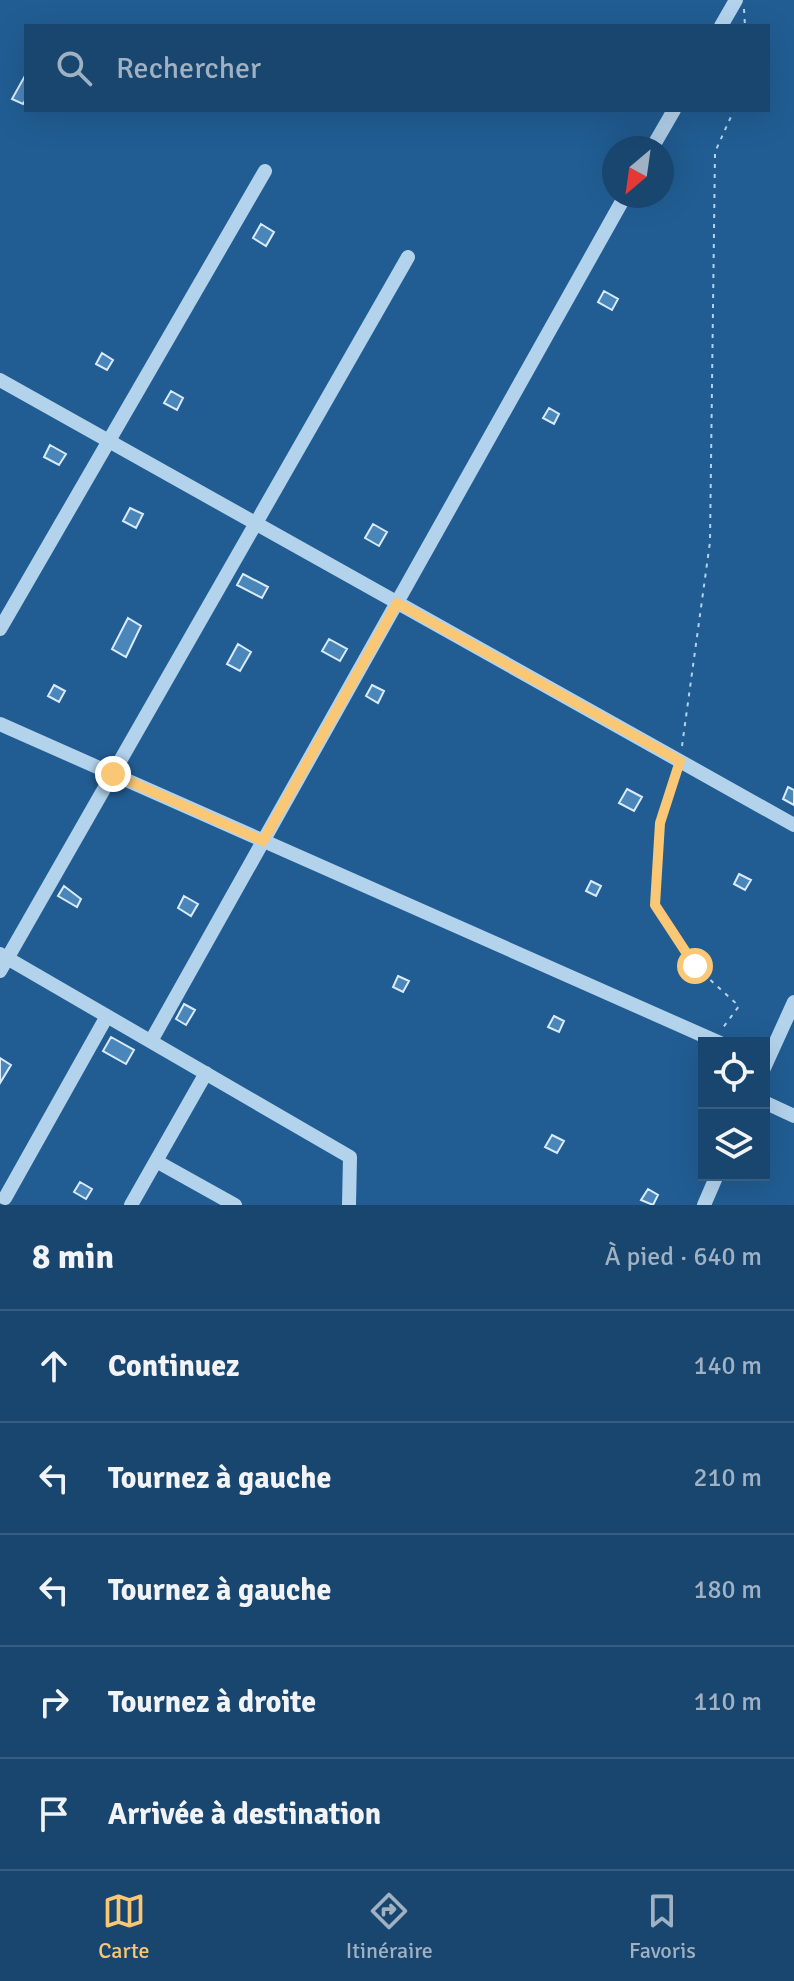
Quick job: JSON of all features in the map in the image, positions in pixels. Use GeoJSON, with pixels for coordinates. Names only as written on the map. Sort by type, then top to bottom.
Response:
{"type":"FeatureCollection","features":[{"type":"Feature","properties":{"kind":"street"},"geometry":{"type":"LineString","coordinates":[[722,24],[736,0]]}},
{"type":"Feature","properties":{"kind":"street"},"geometry":{"type":"LineString","coordinates":[[659,136],[673,112]]}},
{"type":"Feature","properties":{"kind":"street"},"geometry":{"type":"LineString","coordinates":[[0,629],[265,171]]}},
{"type":"Feature","properties":{"kind":"street"},"geometry":{"type":"LineString","coordinates":[[151,1041],[618,208]]}},
{"type":"Feature","properties":{"kind":"street"},"geometry":{"type":"LineString","coordinates":[[349,1205],[350,1157],[107,1016],[3,961],[408,257]]}},
{"type":"Feature","properties":{"kind":"street"},"geometry":{"type":"LineString","coordinates":[[0,380],[794,825]]}},
{"type":"Feature","properties":{"kind":"street"},"geometry":{"type":"LineString","coordinates":[[0,724],[706,1037]]}},
{"type":"Feature","properties":{"kind":"street"},"geometry":{"type":"LineString","coordinates":[[770,1054],[794,1002]]}},
{"type":"Feature","properties":{"kind":"street"},"geometry":{"type":"LineString","coordinates":[[7,1199],[107,1016]]}},
{"type":"Feature","properties":{"kind":"street"},"geometry":{"type":"LineString","coordinates":[[131,1205],[206,1073]]}},
{"type":"Feature","properties":{"kind":"street"},"geometry":{"type":"LineString","coordinates":[[770,1105],[794,1116]]}},
{"type":"Feature","properties":{"kind":"street"},"geometry":{"type":"LineString","coordinates":[[156,1161],[235,1205]]}},
{"type":"Feature","properties":{"kind":"street"},"geometry":{"type":"LineString","coordinates":[[704,1205],[714,1181]]}},
{"type":"Feature","properties":{"kind":"path"},"geometry":{"type":"LineString","coordinates":[[744,0],[745,24]]}},
{"type":"Feature","properties":{"kind":"path"},"geometry":{"type":"LineString","coordinates":[[720,1037],[739,1006],[695,966],[655,905],[660,823],[680,761],[710,542],[715,152],[733,112]]}},
{"type":"Feature","properties":{"kind":"building"},"geometry":{"type":"Polygon","coordinates":[[[24,78],[24,102],[12,99],[24,78]]]}},
{"type":"Feature","properties":{"kind":"building"},"geometry":{"type":"Polygon","coordinates":[[[261,224],[274,232],[266,246],[253,238],[261,224]]]}},
{"type":"Feature","properties":{"kind":"building"},"geometry":{"type":"Polygon","coordinates":[[[604,291],[618,299],[612,310],[598,302],[604,291]]]}},
{"type":"Feature","properties":{"kind":"building"},"geometry":{"type":"Polygon","coordinates":[[[102,353],[113,360],[107,370],[96,364],[102,353]]]}},
{"type":"Feature","properties":{"kind":"building"},"geometry":{"type":"Polygon","coordinates":[[[171,391],[183,398],[177,410],[164,403],[171,391]]]}},
{"type":"Feature","properties":{"kind":"building"},"geometry":{"type":"Polygon","coordinates":[[[549,408],[559,414],[554,424],[543,418],[549,408]]]}},
{"type":"Feature","properties":{"kind":"building"},"geometry":{"type":"Polygon","coordinates":[[[50,445],[66,454],[59,465],[44,457],[50,445]]]}},
{"type":"Feature","properties":{"kind":"building"},"geometry":{"type":"Polygon","coordinates":[[[130,508],[143,514],[136,528],[123,521],[130,508]]]}},
{"type":"Feature","properties":{"kind":"building"},"geometry":{"type":"Polygon","coordinates":[[[373,524],[387,532],[379,546],[365,538],[373,524]]]}},
{"type":"Feature","properties":{"kind":"building"},"geometry":{"type":"Polygon","coordinates":[[[243,574],[268,587],[262,598],[237,585],[243,574]]]}},
{"type":"Feature","properties":{"kind":"building"},"geometry":{"type":"Polygon","coordinates":[[[128,618],[141,626],[126,657],[112,649],[128,618]]]}},
{"type":"Feature","properties":{"kind":"building"},"geometry":{"type":"Polygon","coordinates":[[[329,639],[347,649],[340,661],[322,651],[329,639]]]}},
{"type":"Feature","properties":{"kind":"building"},"geometry":{"type":"Polygon","coordinates":[[[238,644],[251,652],[240,671],[227,664],[238,644]]]}},
{"type":"Feature","properties":{"kind":"building"},"geometry":{"type":"Polygon","coordinates":[[[54,685],[65,691],[59,702],[48,696],[54,685]]]}},
{"type":"Feature","properties":{"kind":"building"},"geometry":{"type":"Polygon","coordinates":[[[372,685],[384,691],[378,703],[366,696],[372,685]]]}},
{"type":"Feature","properties":{"kind":"building"},"geometry":{"type":"Polygon","coordinates":[[[788,787],[794,790],[794,805],[783,799],[788,787]]]}},
{"type":"Feature","properties":{"kind":"building"},"geometry":{"type":"Polygon","coordinates":[[[627,789],[642,797],[634,811],[619,803],[627,789]]]}},
{"type":"Feature","properties":{"kind":"building"},"geometry":{"type":"Polygon","coordinates":[[[739,874],[751,880],[745,890],[734,884],[739,874]]]}},
{"type":"Feature","properties":{"kind":"building"},"geometry":{"type":"Polygon","coordinates":[[[591,881],[601,886],[596,896],[586,891],[591,881]]]}},
{"type":"Feature","properties":{"kind":"building"},"geometry":{"type":"Polygon","coordinates":[[[64,886],[81,899],[77,907],[58,896],[64,886]]]}},
{"type":"Feature","properties":{"kind":"building"},"geometry":{"type":"Polygon","coordinates":[[[184,896],[198,904],[191,916],[178,908],[184,896]]]}},
{"type":"Feature","properties":{"kind":"building"},"geometry":{"type":"Polygon","coordinates":[[[398,976],[409,981],[403,992],[393,987],[398,976]]]}},
{"type":"Feature","properties":{"kind":"building"},"geometry":{"type":"Polygon","coordinates":[[[184,1004],[195,1010],[186,1025],[176,1019],[184,1004]]]}},
{"type":"Feature","properties":{"kind":"building"},"geometry":{"type":"Polygon","coordinates":[[[554,1016],[564,1021],[559,1032],[548,1027],[554,1016]]]}},
{"type":"Feature","properties":{"kind":"building"},"geometry":{"type":"Polygon","coordinates":[[[111,1037],[134,1050],[126,1064],[103,1051],[111,1037]]]}},
{"type":"Feature","properties":{"kind":"building"},"geometry":{"type":"Polygon","coordinates":[[[0,1058],[11,1065],[0,1083],[0,1058]]]}},
{"type":"Feature","properties":{"kind":"building"},"geometry":{"type":"Polygon","coordinates":[[[552,1135],[564,1141],[557,1153],[545,1147],[552,1135]]]}},
{"type":"Feature","properties":{"kind":"building"},"geometry":{"type":"Polygon","coordinates":[[[80,1182],[92,1189],[86,1199],[74,1192],[80,1182]]]}},
{"type":"Feature","properties":{"kind":"building"},"geometry":{"type":"Polygon","coordinates":[[[648,1189],[658,1195],[653,1205],[641,1200],[648,1189]]]}},
{"type":"Feature","properties":{"kind":"route"},"geometry":{"type":"LineString","coordinates":[[113,774],[263,841],[397,603],[680,761],[660,823],[655,905],[695,966]]}}]}
